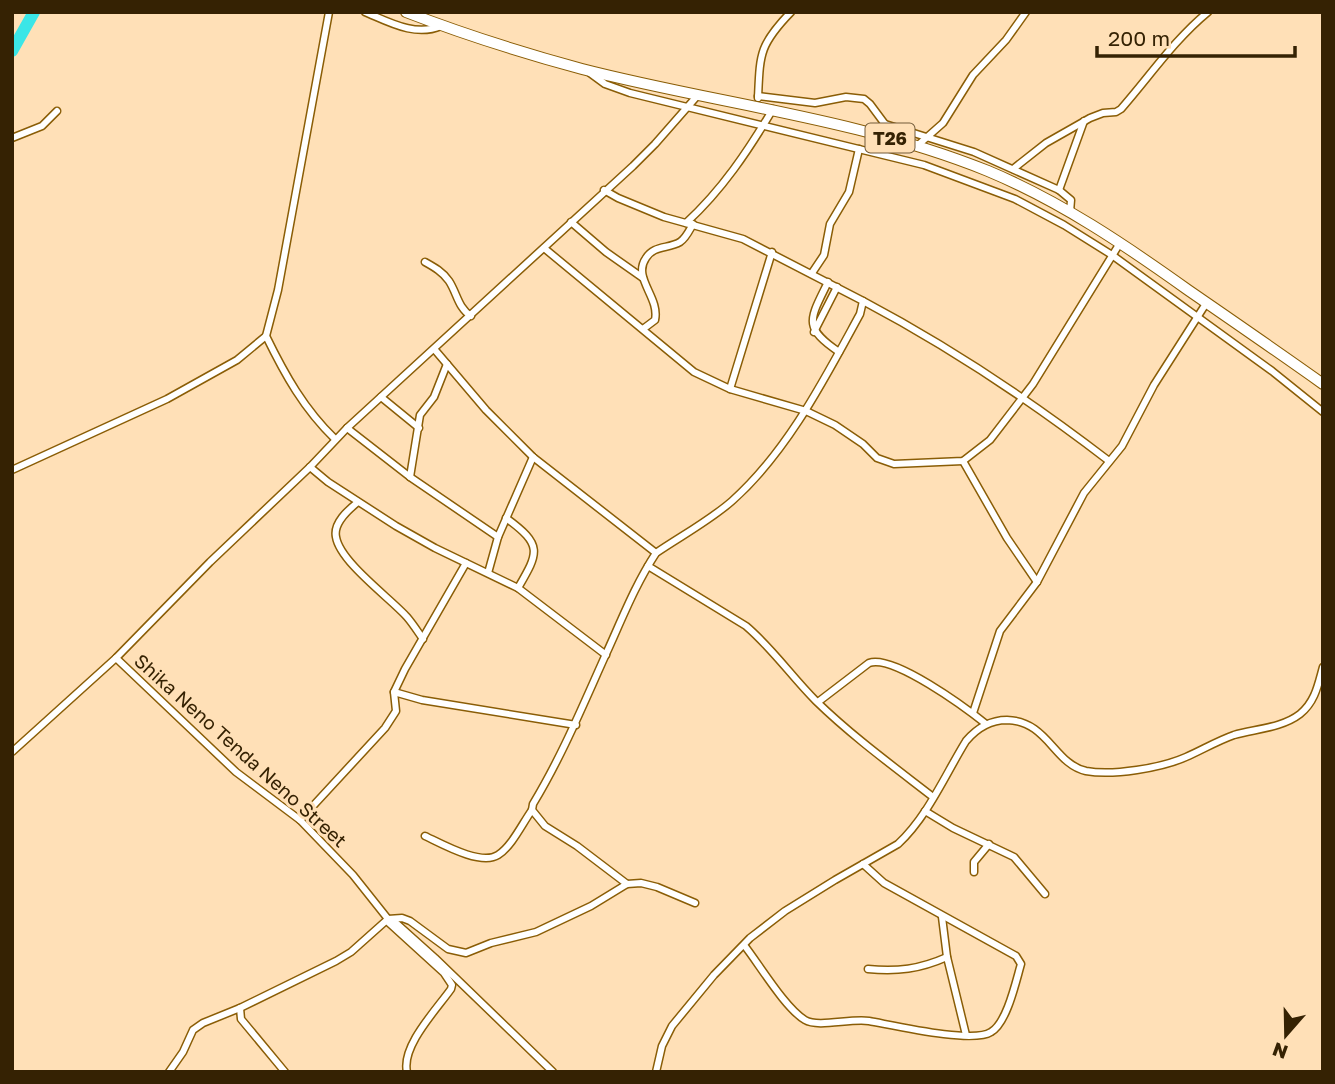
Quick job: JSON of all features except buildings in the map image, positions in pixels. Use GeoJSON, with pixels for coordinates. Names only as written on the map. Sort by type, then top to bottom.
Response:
{"type":"FeatureCollection","features":[{"type":"Feature","properties":{"kind":"highway","name":"T26"},"geometry":{"type":"LineString","coordinates":[[406,12],[511,49],[584,69],[698,94],[758,101],[773,110],[896,139],[988,172],[1070,212],[1120,243],[1323,384]]}},
{"type":"Feature","properties":{"kind":"street"},"geometry":{"type":"LineString","coordinates":[[329,12],[278,290],[267,336],[299,399],[335,439]]}},
{"type":"Feature","properties":{"kind":"street"},"geometry":{"type":"LineString","coordinates":[[365,12],[412,29],[425,31],[443,25]]}},
{"type":"Feature","properties":{"kind":"street"},"geometry":{"type":"LineString","coordinates":[[791,12],[771,34],[762,49],[759,60],[758,101],[816,103],[846,97],[864,99],[896,139]]}},
{"type":"Feature","properties":{"kind":"street"},"geometry":{"type":"LineString","coordinates":[[917,146],[943,122],[973,75],[1006,40],[1026,12]]}},
{"type":"Feature","properties":{"kind":"street"},"geometry":{"type":"LineString","coordinates":[[1013,169],[1046,143],[1084,121],[1096,115],[1116,112],[1121,108],[1171,49],[1208,12]]}},
{"type":"Feature","properties":{"kind":"street"},"geometry":{"type":"LineString","coordinates":[[584,69],[605,84],[630,93],[686,109],[764,125],[925,165],[1015,199],[1065,225],[1112,255],[1272,371],[1323,412]]}},
{"type":"Feature","properties":{"kind":"street"},"geometry":{"type":"LineString","coordinates":[[12,752],[116,658],[210,562],[310,467],[335,439],[435,350],[655,144],[698,94]]}},
{"type":"Feature","properties":{"kind":"street"},"geometry":{"type":"LineString","coordinates":[[643,329],[655,320],[656,312],[641,267],[648,254],[678,243],[687,235],[690,224],[726,181],[773,110]]}},
{"type":"Feature","properties":{"kind":"street"},"geometry":{"type":"LineString","coordinates":[[12,138],[42,126],[57,111]]}},
{"type":"Feature","properties":{"kind":"street"},"geometry":{"type":"LineString","coordinates":[[1059,190],[1084,121]]}},
{"type":"Feature","properties":{"kind":"street"},"geometry":{"type":"LineString","coordinates":[[884,124],[964,149],[1059,190],[1071,200],[1070,212]]}},
{"type":"Feature","properties":{"kind":"street"},"geometry":{"type":"LineString","coordinates":[[812,273],[824,255],[830,224],[849,192],[859,149]]}},
{"type":"Feature","properties":{"kind":"street"},"geometry":{"type":"LineString","coordinates":[[604,190],[642,209],[743,239],[812,273],[947,348],[1024,397],[1109,461]]}},
{"type":"Feature","properties":{"kind":"street"},"geometry":{"type":"LineString","coordinates":[[571,222],[626,268],[643,278]]}},
{"type":"Feature","properties":{"kind":"street"},"geometry":{"type":"LineString","coordinates":[[544,248],[687,368],[730,389],[806,411],[835,425],[884,462],[894,464],[963,461],[990,440],[1024,397],[1120,243]]}},
{"type":"Feature","properties":{"kind":"street"},"geometry":{"type":"LineString","coordinates":[[730,389],[772,252]]}},
{"type":"Feature","properties":{"kind":"street"},"geometry":{"type":"LineString","coordinates":[[425,262],[443,273],[450,281],[464,312],[471,316]]}},
{"type":"Feature","properties":{"kind":"street"},"geometry":{"type":"LineString","coordinates":[[828,282],[812,322],[814,332],[839,352]]}},
{"type":"Feature","properties":{"kind":"street"},"geometry":{"type":"LineString","coordinates":[[814,332],[837,287]]}},
{"type":"Feature","properties":{"kind":"street"},"geometry":{"type":"LineString","coordinates":[[425,836],[456,851],[478,857],[492,857],[504,849],[532,810],[576,725],[634,590],[656,553],[734,500],[764,467],[806,411],[860,314],[863,301]]}},
{"type":"Feature","properties":{"kind":"street"},"geometry":{"type":"LineString","coordinates":[[973,713],[1000,631],[1037,582],[1084,493],[1122,446],[1154,385],[1207,302]]}},
{"type":"Feature","properties":{"kind":"street"},"geometry":{"type":"LineString","coordinates":[[12,470],[167,399],[237,360],[267,336]]}},
{"type":"Feature","properties":{"kind":"street"},"geometry":{"type":"LineString","coordinates":[[435,350],[486,410],[533,457],[656,553]]}},
{"type":"Feature","properties":{"kind":"street"},"geometry":{"type":"LineString","coordinates":[[410,477],[420,415],[434,397],[447,364]]}},
{"type":"Feature","properties":{"kind":"street"},"geometry":{"type":"LineString","coordinates":[[381,397],[419,428]]}},
{"type":"Feature","properties":{"kind":"street"},"geometry":{"type":"LineString","coordinates":[[347,428],[410,477],[498,537]]}},
{"type":"Feature","properties":{"kind":"street"},"geometry":{"type":"LineString","coordinates":[[488,573],[498,537],[533,457]]}},
{"type":"Feature","properties":{"kind":"street"},"geometry":{"type":"LineString","coordinates":[[963,461],[1007,538],[1037,582]]}},
{"type":"Feature","properties":{"kind":"street"},"geometry":{"type":"LineString","coordinates":[[310,467],[358,502],[435,548],[518,588],[606,654]]}},
{"type":"Feature","properties":{"kind":"street"},"geometry":{"type":"LineString","coordinates":[[358,502],[341,518],[336,531],[341,549],[358,570],[407,617],[424,639]]}},
{"type":"Feature","properties":{"kind":"street"},"geometry":{"type":"LineString","coordinates":[[506,518],[532,542],[536,552],[518,588]]}},
{"type":"Feature","properties":{"kind":"street"},"geometry":{"type":"LineString","coordinates":[[300,820],[385,728],[396,711],[394,692],[466,563]]}},
{"type":"Feature","properties":{"kind":"street"},"geometry":{"type":"LineString","coordinates":[[648,566],[746,626],[853,735],[933,797]]}},
{"type":"Feature","properties":{"kind":"street","name":"Shika Neno Tenda Neno Street"},"geometry":{"type":"LineString","coordinates":[[116,658],[236,772],[300,820],[354,875],[387,920],[396,923],[435,958],[553,1072]]}},
{"type":"Feature","properties":{"kind":"street"},"geometry":{"type":"LineString","coordinates":[[818,702],[869,663],[876,661],[893,664],[908,672],[986,724]]}},
{"type":"Feature","properties":{"kind":"street"},"geometry":{"type":"LineString","coordinates":[[656,1072],[662,1046],[671,1026],[714,975],[744,944],[785,911],[898,844],[925,811],[966,741],[986,724],[1007,720],[1032,728],[1046,737],[1070,763],[1087,771],[1149,769],[1185,758],[1223,739],[1294,719],[1311,702],[1318,690],[1323,667]]}},
{"type":"Feature","properties":{"kind":"street"},"geometry":{"type":"LineString","coordinates":[[394,692],[422,700],[576,725]]}},
{"type":"Feature","properties":{"kind":"street"},"geometry":{"type":"LineString","coordinates":[[532,810],[545,826],[577,846],[627,884]]}},
{"type":"Feature","properties":{"kind":"street"},"geometry":{"type":"LineString","coordinates":[[925,811],[1014,858],[1045,894]]}},
{"type":"Feature","properties":{"kind":"street"},"geometry":{"type":"LineString","coordinates":[[974,872],[974,862],[989,844]]}},
{"type":"Feature","properties":{"kind":"street"},"geometry":{"type":"LineString","coordinates":[[744,944],[789,1004],[806,1021],[816,1023],[863,1020],[903,1028],[966,1035],[989,1034],[998,1027],[1021,964],[1016,956],[942,917],[877,878],[863,864]]}},
{"type":"Feature","properties":{"kind":"street"},"geometry":{"type":"LineString","coordinates":[[169,1072],[183,1052],[193,1030],[203,1023],[336,961],[351,952],[387,920],[402,918],[410,921],[448,949],[466,953],[491,943],[536,932],[591,906],[627,884],[640,883],[657,887],[695,903]]}},
{"type":"Feature","properties":{"kind":"street"},"geometry":{"type":"LineString","coordinates":[[942,917],[947,957],[966,1035]]}},
{"type":"Feature","properties":{"kind":"street"},"geometry":{"type":"LineString","coordinates":[[387,920],[444,973],[452,985],[416,1037],[406,1058],[407,1072]]}},
{"type":"Feature","properties":{"kind":"street"},"geometry":{"type":"LineString","coordinates":[[868,969],[893,972],[907,970],[947,957]]}},
{"type":"Feature","properties":{"kind":"street"},"geometry":{"type":"LineString","coordinates":[[240,1008],[241,1020],[285,1072]]}},
{"type":"Feature","properties":{"kind":"waterway"},"geometry":{"type":"LineString","coordinates":[[12,51],[34,12]]}}]}
